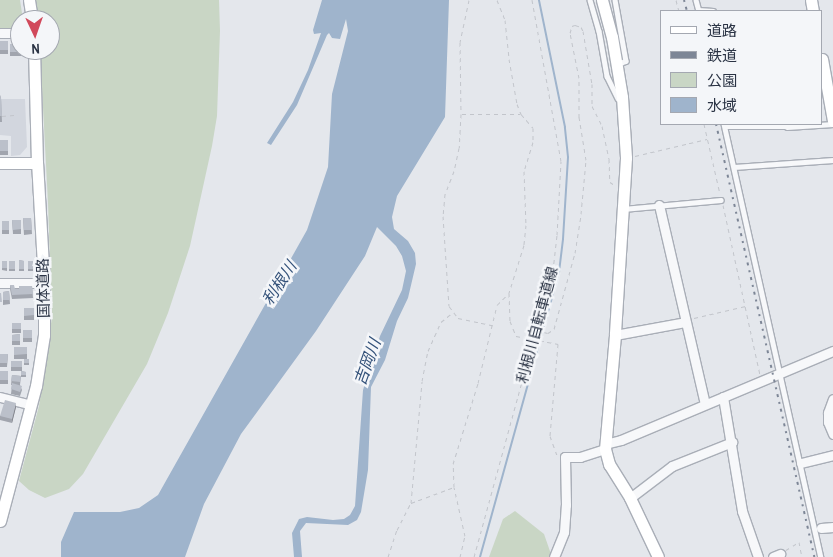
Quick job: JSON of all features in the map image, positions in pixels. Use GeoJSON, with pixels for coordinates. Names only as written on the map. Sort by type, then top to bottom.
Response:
{"type":"FeatureCollection","features":[{"type":"Feature","properties":{"kind":"street"},"geometry":{"type":"LineString","coordinates":[[602,0],[622,97],[626,158],[615,335],[605,446],[609,464],[630,498],[658,557]]}},
{"type":"Feature","properties":{"kind":"street","name":"国体道路"},"geometry":{"type":"LineString","coordinates":[[0,520],[31,405],[44,335],[44,283],[37,163],[34,60]]}},
{"type":"Feature","properties":{"kind":"street"},"geometry":{"type":"LineString","coordinates":[[823,65],[833,122]]}},
{"type":"Feature","properties":{"kind":"street"},"geometry":{"type":"LineString","coordinates":[[0,163],[37,163]]}},
{"type":"Feature","properties":{"kind":"street"},"geometry":{"type":"LineString","coordinates":[[659,205],[684,321],[705,404]]}},
{"type":"Feature","properties":{"kind":"street"},"geometry":{"type":"LineString","coordinates":[[0,283],[44,283]]}},
{"type":"Feature","properties":{"kind":"street"},"geometry":{"type":"LineString","coordinates":[[615,335],[684,321]]}},
{"type":"Feature","properties":{"kind":"street"},"geometry":{"type":"LineString","coordinates":[[554,557],[564,532],[566,505],[564,457],[580,457],[833,350]]}},
{"type":"Feature","properties":{"kind":"street"},"geometry":{"type":"LineString","coordinates":[[0,397],[31,405]]}},
{"type":"Feature","properties":{"kind":"street"},"geometry":{"type":"LineString","coordinates":[[723,397],[742,511],[758,557]]}},
{"type":"Feature","properties":{"kind":"street"},"geometry":{"type":"LineString","coordinates":[[833,399],[828,412],[828,422],[833,434]]}},
{"type":"Feature","properties":{"kind":"street"},"geometry":{"type":"LineString","coordinates":[[630,498],[672,466],[732,442]]}},
{"type":"Feature","properties":{"kind":"street"},"geometry":{"type":"LineString","coordinates":[[800,463],[833,456]]}},
{"type":"Feature","properties":{"kind":"street"},"geometry":{"type":"LineString","coordinates":[[821,528],[833,527]]}},
{"type":"Feature","properties":{"kind":"lane"},"geometry":{"type":"LineString","coordinates":[[590,0],[599,32],[606,76],[618,99],[622,97]]}},
{"type":"Feature","properties":{"kind":"lane"},"geometry":{"type":"LineString","coordinates":[[615,0],[626,61],[616,66]]}},
{"type":"Feature","properties":{"kind":"lane"},"geometry":{"type":"LineString","coordinates":[[725,125],[821,557]]}},
{"type":"Feature","properties":{"kind":"lane"},"geometry":{"type":"LineString","coordinates":[[734,168],[833,160]]}},
{"type":"Feature","properties":{"kind":"lane"},"geometry":{"type":"LineString","coordinates":[[623,209],[721,200]]}},
{"type":"Feature","properties":{"kind":"path"},"geometry":{"type":"LineString","coordinates":[[469,0],[460,42],[461,114],[459,148],[454,170],[445,194],[443,216],[449,306],[458,318],[492,325]]}},
{"type":"Feature","properties":{"kind":"path"},"geometry":{"type":"LineString","coordinates":[[497,0],[505,20],[509,59],[521,114],[533,128],[533,142],[524,171],[526,225],[524,245],[509,293],[511,329],[516,336],[558,344],[550,436],[554,452],[564,457]]}},
{"type":"Feature","properties":{"kind":"path","name":"利根川自転車道線"},"geometry":{"type":"LineString","coordinates":[[474,557],[533,340],[552,279],[557,235],[561,161],[532,0]]}},
{"type":"Feature","properties":{"kind":"path"},"geometry":{"type":"LineString","coordinates":[[536,330],[548,333],[554,329],[575,253],[581,214],[586,160],[579,117],[579,78],[570,33],[572,26],[575,25],[581,27],[583,31],[591,76],[592,106],[602,126],[609,159],[610,182],[617,187]]}},
{"type":"Feature","properties":{"kind":"path"},"geometry":{"type":"LineString","coordinates":[[461,114],[521,114]]}},
{"type":"Feature","properties":{"kind":"path"},"geometry":{"type":"LineString","coordinates":[[2,116],[14,115]]}},
{"type":"Feature","properties":{"kind":"path"},"geometry":{"type":"LineString","coordinates":[[704,125],[747,306],[762,380]]}},
{"type":"Feature","properties":{"kind":"path"},"geometry":{"type":"LineString","coordinates":[[626,158],[708,139]]}},
{"type":"Feature","properties":{"kind":"path"},"geometry":{"type":"LineString","coordinates":[[460,557],[465,536],[454,488],[453,464],[478,383],[497,305],[509,293]]}},
{"type":"Feature","properties":{"kind":"path"},"geometry":{"type":"LineString","coordinates":[[684,321],[747,306]]}},
{"type":"Feature","properties":{"kind":"path"},"geometry":{"type":"LineString","coordinates":[[388,557],[397,530],[411,503],[422,381],[428,351],[433,335],[441,322],[453,312]]}},
{"type":"Feature","properties":{"kind":"path"},"geometry":{"type":"LineString","coordinates":[[411,503],[454,488]]}},
{"type":"Feature","properties":{"kind":"path"},"geometry":{"type":"LineString","coordinates":[[777,555],[799,542],[802,557]]}},
{"type":"Feature","properties":{"kind":"shaded area"},"geometry":{"type":"Polygon","coordinates":[[[0,99],[25,99],[27,147],[20,155],[11,156],[11,136],[0,135],[0,99]]]}},
{"type":"Feature","properties":{"kind":"green space"},"geometry":{"type":"Polygon","coordinates":[[[0,0],[20,0],[22,10],[10,10],[10,30],[0,30],[0,0]]]}},
{"type":"Feature","properties":{"kind":"green space"},"geometry":{"type":"Polygon","coordinates":[[[35,0],[219,0],[220,31],[217,116],[212,146],[190,246],[168,313],[147,364],[83,474],[69,489],[45,498],[29,490],[19,481],[39,406],[52,317],[41,60],[60,60],[60,10],[36,10],[35,0]]]}},
{"type":"Feature","properties":{"kind":"green space"},"geometry":{"type":"Polygon","coordinates":[[[515,511],[544,534],[552,557],[489,557],[503,519],[515,511]]]}},
{"type":"Feature","properties":{"kind":"water","name":"利根川"},"geometry":{"type":"Polygon","coordinates":[[[322,0],[449,0],[445,117],[397,196],[392,217],[394,229],[408,241],[415,253],[416,264],[408,298],[397,321],[385,360],[371,387],[368,470],[361,512],[357,520],[348,525],[306,523],[300,531],[302,557],[294,557],[292,533],[299,519],[307,517],[333,520],[344,519],[350,515],[355,506],[363,390],[380,336],[402,290],[406,271],[402,256],[396,246],[377,227],[365,256],[316,331],[241,434],[204,504],[185,557],[61,557],[61,542],[74,512],[120,512],[139,508],[158,495],[307,230],[328,167],[332,94],[348,31],[346,19],[340,39],[332,38],[329,33],[327,35],[297,105],[271,145],[267,143],[293,102],[308,70],[321,33],[314,34],[313,30],[322,0]]]}},
{"type":"Feature","properties":{"kind":"building"},"geometry":{"type":"Polygon","coordinates":[[[0,41],[8,41],[8,50],[0,50],[0,41]]]}},
{"type":"Feature","properties":{"kind":"building"},"geometry":{"type":"Polygon","coordinates":[[[0,95],[1,98],[2,116],[0,116],[0,95]]]}},
{"type":"Feature","properties":{"kind":"building"},"geometry":{"type":"Polygon","coordinates":[[[0,140],[8,140],[8,151],[0,151],[0,140]]]}},
{"type":"Feature","properties":{"kind":"building"},"geometry":{"type":"Polygon","coordinates":[[[23,218],[31,218],[32,230],[24,230],[23,218]]]}},
{"type":"Feature","properties":{"kind":"building"},"geometry":{"type":"Polygon","coordinates":[[[12,220],[21,220],[21,229],[13,230],[12,220]]]}},
{"type":"Feature","properties":{"kind":"building"},"geometry":{"type":"Polygon","coordinates":[[[2,221],[9,221],[9,230],[2,230],[2,221]]]}},
{"type":"Feature","properties":{"kind":"building"},"geometry":{"type":"Polygon","coordinates":[[[19,260],[24,261],[24,269],[19,269],[19,260]]]}},
{"type":"Feature","properties":{"kind":"building"},"geometry":{"type":"Polygon","coordinates":[[[2,261],[7,261],[7,268],[2,268],[2,261]]]}},
{"type":"Feature","properties":{"kind":"building"},"geometry":{"type":"Polygon","coordinates":[[[9,261],[15,261],[15,269],[9,269],[9,261]]]}},
{"type":"Feature","properties":{"kind":"building"},"geometry":{"type":"Polygon","coordinates":[[[28,261],[33,261],[33,269],[28,269],[28,261]]]}},
{"type":"Feature","properties":{"kind":"building"},"geometry":{"type":"Polygon","coordinates":[[[10,285],[14,285],[15,289],[19,289],[19,286],[32,286],[33,294],[12,295],[10,285]]]}},
{"type":"Feature","properties":{"kind":"building"},"geometry":{"type":"Polygon","coordinates":[[[9,291],[10,300],[3,300],[3,292],[9,291]]]}},
{"type":"Feature","properties":{"kind":"building"},"geometry":{"type":"Polygon","coordinates":[[[24,308],[34,308],[34,315],[24,316],[24,308]]]}},
{"type":"Feature","properties":{"kind":"building"},"geometry":{"type":"Polygon","coordinates":[[[12,323],[21,323],[21,329],[12,329],[12,323]]]}},
{"type":"Feature","properties":{"kind":"building"},"geometry":{"type":"Polygon","coordinates":[[[23,330],[32,330],[32,338],[23,338],[23,330]]]}},
{"type":"Feature","properties":{"kind":"building"},"geometry":{"type":"Polygon","coordinates":[[[20,334],[20,341],[12,341],[12,335],[20,334]]]}},
{"type":"Feature","properties":{"kind":"building"},"geometry":{"type":"Polygon","coordinates":[[[14,347],[27,347],[27,354],[14,355],[14,347]]]}},
{"type":"Feature","properties":{"kind":"building"},"geometry":{"type":"Polygon","coordinates":[[[0,354],[8,354],[7,363],[0,363],[0,354]]]}},
{"type":"Feature","properties":{"kind":"building"},"geometry":{"type":"Polygon","coordinates":[[[24,359],[29,359],[29,363],[24,363],[24,359]]]}},
{"type":"Feature","properties":{"kind":"building"},"geometry":{"type":"Polygon","coordinates":[[[11,361],[22,361],[22,367],[11,367],[11,361]]]}},
{"type":"Feature","properties":{"kind":"building"},"geometry":{"type":"Polygon","coordinates":[[[0,371],[8,371],[8,380],[0,380],[0,371]]]}},
{"type":"Feature","properties":{"kind":"building"},"geometry":{"type":"Polygon","coordinates":[[[21,371],[26,372],[26,375],[21,375],[21,371]]]}},
{"type":"Feature","properties":{"kind":"building"},"geometry":{"type":"Polygon","coordinates":[[[12,375],[21,376],[20,382],[11,381],[12,375]]]}},
{"type":"Feature","properties":{"kind":"building"},"geometry":{"type":"Polygon","coordinates":[[[12,383],[22,386],[20,392],[11,389],[12,383]]]}},
{"type":"Feature","properties":{"kind":"building"},"geometry":{"type":"Polygon","coordinates":[[[5,400],[16,403],[12,419],[0,416],[5,400]]]}},
{"type":"Feature","properties":{"kind":"waterway"},"geometry":{"type":"LineString","coordinates":[[480,557],[559,272],[563,239],[568,157],[565,127],[539,0]]}},
{"type":"Feature","properties":{"kind":"railway"},"geometry":{"type":"LineString","coordinates":[[684,0],[687,10]]}},
{"type":"Feature","properties":{"kind":"railway"},"geometry":{"type":"LineString","coordinates":[[716,125],[814,557]]}},
{"type":"Feature","properties":{"kind":"water label","name":"吉岡川"},"geometry":{"type":"Point","coordinates":[367,362]}}]}
